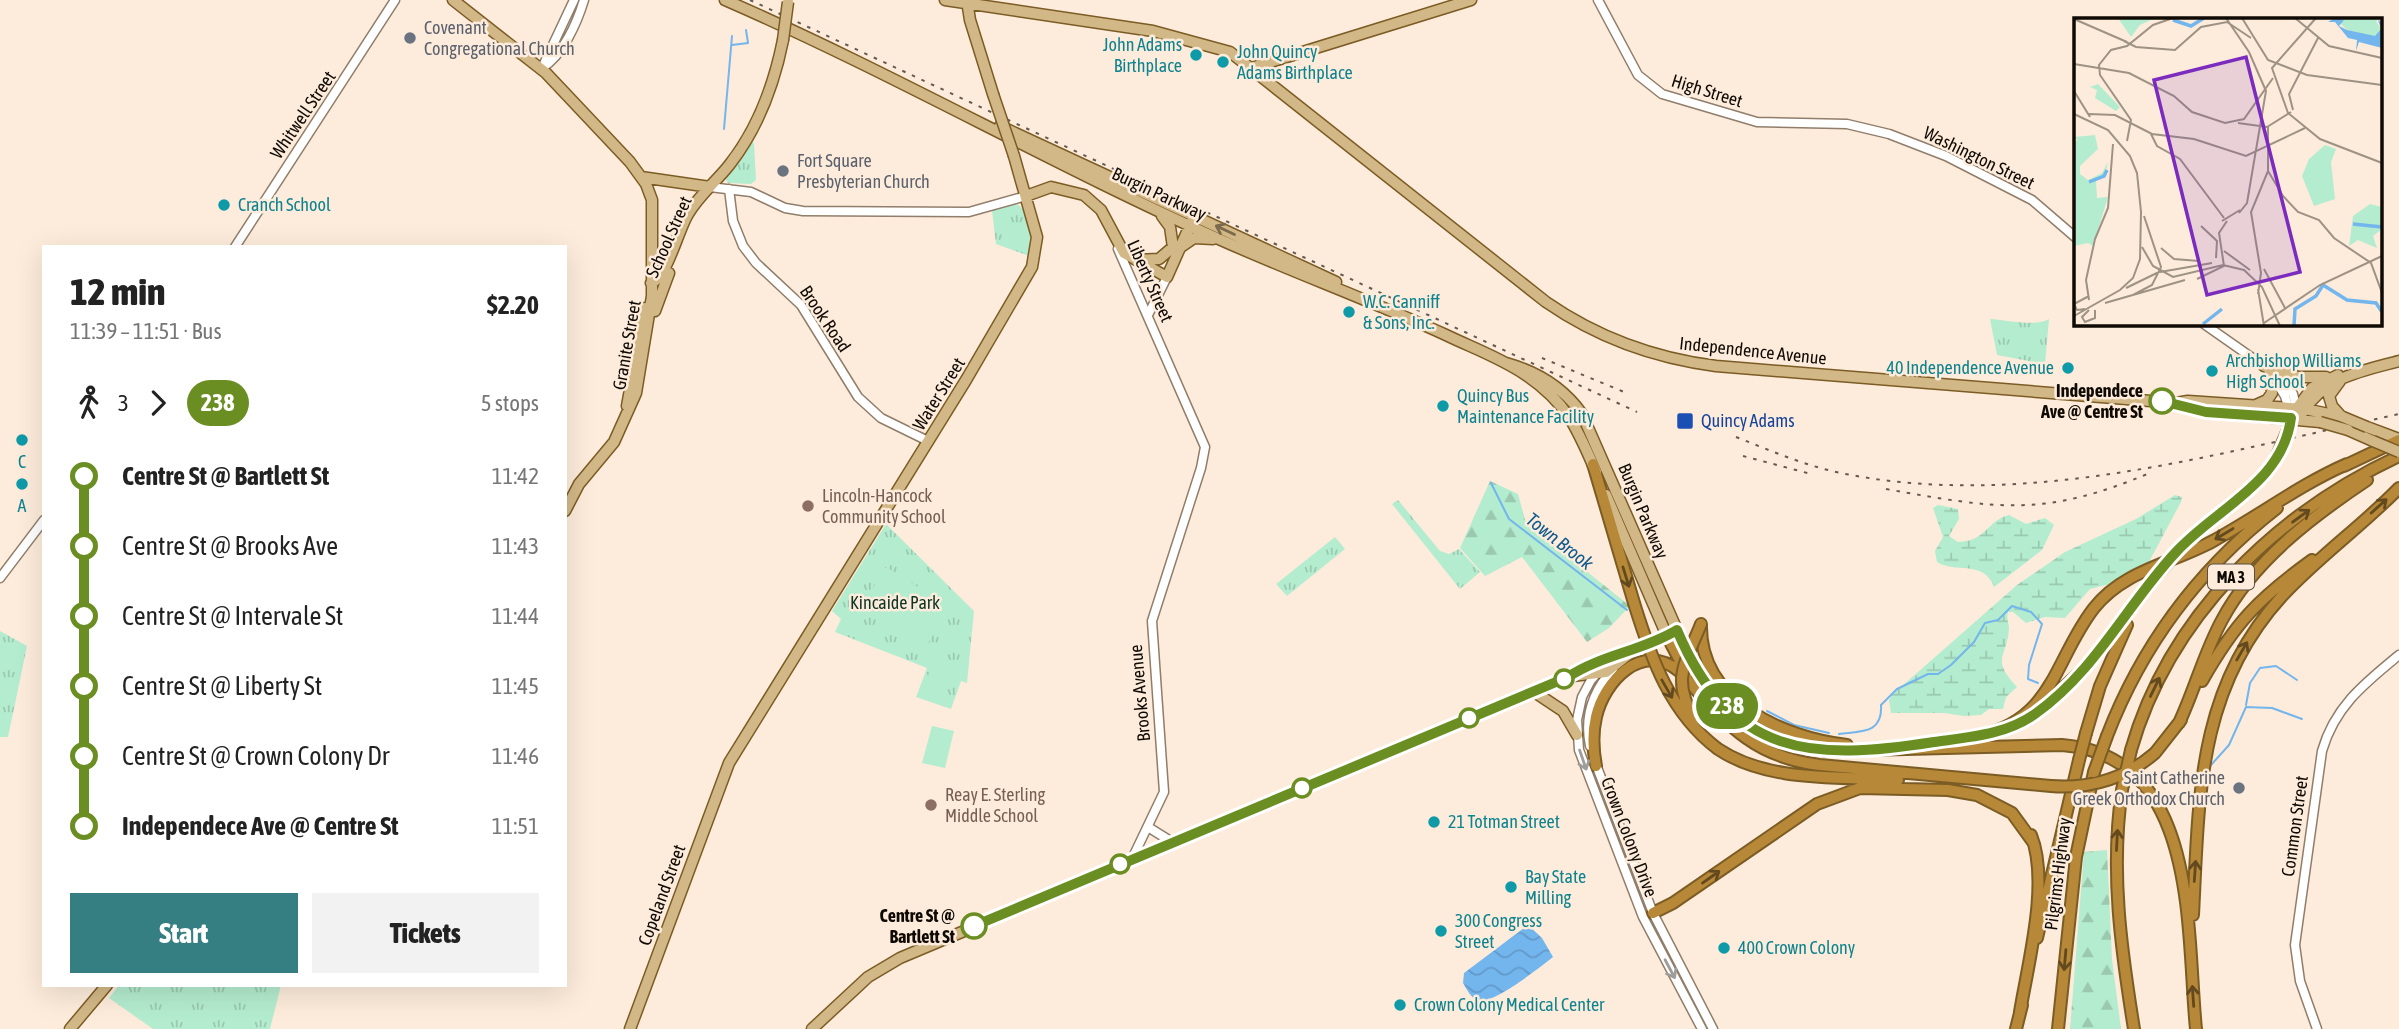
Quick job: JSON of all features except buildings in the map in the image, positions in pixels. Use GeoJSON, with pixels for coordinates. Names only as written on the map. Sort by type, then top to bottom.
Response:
{"type":"FeatureCollection","features":[{"type":"Feature","properties":{"kind":"highway"},"geometry":{"type":"LineString","coordinates":[[1908,746],[1982,735],[2019,724],[2056,697],[2092,660],[2185,543],[2253,486],[2274,463],[2295,414]]}},
{"type":"Feature","properties":{"kind":"highway","name":"Pilgrims Highway"},"geometry":{"type":"LineString","coordinates":[[2058,1029],[2077,849],[2094,772],[2107,736],[2146,654],[2193,588],[2258,523],[2347,464],[2399,440]]}},
{"type":"Feature","properties":{"kind":"highway"},"geometry":{"type":"LineString","coordinates":[[2179,723],[2218,628],[2251,577],[2280,548],[2399,456]]}},
{"type":"Feature","properties":{"kind":"highway","name":"MA 3"},"geometry":{"type":"LineString","coordinates":[[2134,1029],[2119,922],[2116,860],[2122,790],[2131,750],[2165,665],[2186,631],[2217,591],[2299,517],[2353,481],[2399,456]]}},
{"type":"Feature","properties":{"kind":"highway"},"geometry":{"type":"LineString","coordinates":[[1593,464],[1649,651],[1666,687],[1695,729],[1718,749],[1751,766],[1801,774],[2051,786],[2081,786],[2111,780],[2134,769],[2155,753],[2179,723],[2221,648],[2244,615],[2268,593],[2359,524]]}},
{"type":"Feature","properties":{"kind":"highway"},"geometry":{"type":"LineString","coordinates":[[1982,735],[2011,724],[2038,703],[2091,613],[2123,582],[2201,547],[2296,489],[2347,464]]}},
{"type":"Feature","properties":{"kind":"highway"},"geometry":{"type":"LineString","coordinates":[[2192,963],[2203,768],[2220,698],[2239,655],[2271,610],[2399,488]]}},
{"type":"Feature","properties":{"kind":"highway"},"geometry":{"type":"LineString","coordinates":[[2016,1029],[2086,733],[2112,657],[2153,580]]}},
{"type":"Feature","properties":{"kind":"highway"},"geometry":{"type":"LineString","coordinates":[[1718,749],[1692,716],[1682,686],[1686,655],[1701,624],[1707,657],[1722,683],[1742,705],[1777,728],[1832,747]]}},
{"type":"Feature","properties":{"kind":"highway"},"geometry":{"type":"LineString","coordinates":[[1672,633],[1700,694]]}},
{"type":"Feature","properties":{"kind":"highway"},"geometry":{"type":"LineString","coordinates":[[1672,633],[1730,708],[1765,736],[1796,748],[2067,745],[2095,752],[2127,771],[2153,797],[2170,830],[2184,890],[2196,1029]]}},
{"type":"Feature","properties":{"kind":"highway"},"geometry":{"type":"LineString","coordinates":[[1597,766],[1593,738],[1596,715],[1608,687],[1625,669],[1645,661],[1665,662],[1679,671],[1739,734],[1784,758],[1813,764],[2051,786]]}},
{"type":"Feature","properties":{"kind":"highway"},"geometry":{"type":"LineString","coordinates":[[1927,782],[1966,787],[1993,796],[2020,817],[2033,842],[2038,884],[2020,1012]]}},
{"type":"Feature","properties":{"kind":"highway"},"geometry":{"type":"LineString","coordinates":[[1653,913],[1670,905],[1817,804],[1860,788],[1890,786],[1977,795],[2012,813],[2033,842]]}},
{"type":"Feature","properties":{"kind":"highway"},"geometry":{"type":"LineString","coordinates":[[2127,982],[2141,1029]]}},
{"type":"Feature","properties":{"kind":"main road","name":"Granite Street"},"geometry":{"type":"LineString","coordinates":[[453,0],[542,68],[627,158],[649,190],[654,208],[646,342],[636,393],[628,410]]}},
{"type":"Feature","properties":{"kind":"main road","name":"Burgin Parkway"},"geometry":{"type":"LineString","coordinates":[[725,0],[1189,220],[1506,363],[1544,377],[1567,396],[1585,418],[1672,633]]}},
{"type":"Feature","properties":{"kind":"main road","name":"Independence Avenue"},"geometry":{"type":"LineString","coordinates":[[945,0],[1171,34],[1221,48],[1251,68],[1548,303],[1591,330],[1637,349],[1716,366],[2176,403],[2206,412],[2295,414]]}},
{"type":"Feature","properties":{"kind":"main road"},"geometry":{"type":"LineString","coordinates":[[1251,68],[1471,0]]}},
{"type":"Feature","properties":{"kind":"main road","name":"School Street"},"geometry":{"type":"LineString","coordinates":[[650,286],[661,276],[688,213],[735,157],[760,114],[774,77],[783,40],[788,1]]}},
{"type":"Feature","properties":{"kind":"main road","name":"Water Street"},"geometry":{"type":"LineString","coordinates":[[725,773],[1034,263],[1037,237],[967,2]]}},
{"type":"Feature","properties":{"kind":"main road","name":"Burgin Parkway"},"geometry":{"type":"LineString","coordinates":[[932,97],[1147,206],[1189,220],[1222,240],[1379,304]]}},
{"type":"Feature","properties":{"kind":"main road"},"geometry":{"type":"LineString","coordinates":[[641,177],[710,187]]}},
{"type":"Feature","properties":{"kind":"main road","name":"School Street"},"geometry":{"type":"LineString","coordinates":[[646,342],[682,240],[710,187]]}},
{"type":"Feature","properties":{"kind":"main road","name":"Liberty Street"},"geometry":{"type":"LineString","coordinates":[[1026,196],[1051,187],[1084,195],[1101,210],[1116,243]]}},
{"type":"Feature","properties":{"kind":"main road"},"geometry":{"type":"LineString","coordinates":[[1147,206],[1169,224],[1176,249]]}},
{"type":"Feature","properties":{"kind":"main road"},"geometry":{"type":"LineString","coordinates":[[1116,243],[1132,259],[1164,275],[1189,220]]}},
{"type":"Feature","properties":{"kind":"main road"},"geometry":{"type":"LineString","coordinates":[[1132,259],[1155,260],[1194,238],[1222,240]]}},
{"type":"Feature","properties":{"kind":"main road","name":"Granite Street"},"geometry":{"type":"LineString","coordinates":[[628,410],[650,286]]}},
{"type":"Feature","properties":{"kind":"main road"},"geometry":{"type":"LineString","coordinates":[[2267,370],[2302,378],[2348,375],[2399,361]]}},
{"type":"Feature","properties":{"kind":"main road","name":"Burgin Parkway"},"geometry":{"type":"LineString","coordinates":[[1506,363],[1546,390],[1566,409],[1672,633]]}},
{"type":"Feature","properties":{"kind":"main road"},"geometry":{"type":"LineString","coordinates":[[2253,406],[2271,396],[2274,387],[2267,370]]}},
{"type":"Feature","properties":{"kind":"main road"},"geometry":{"type":"LineString","coordinates":[[2295,414],[2319,391],[2348,375]]}},
{"type":"Feature","properties":{"kind":"main road"},"geometry":{"type":"LineString","coordinates":[[2343,417],[2333,408],[2329,396],[2336,385],[2348,375]]}},
{"type":"Feature","properties":{"kind":"main road"},"geometry":{"type":"LineString","coordinates":[[2295,414],[2315,385],[2333,376]]}},
{"type":"Feature","properties":{"kind":"main road","name":"Independence Avenue"},"geometry":{"type":"LineString","coordinates":[[2176,403],[2188,401],[2253,406],[2295,414]]}},
{"type":"Feature","properties":{"kind":"main road"},"geometry":{"type":"LineString","coordinates":[[567,508],[579,484],[614,442],[628,410]]}},
{"type":"Feature","properties":{"kind":"main road"},"geometry":{"type":"LineString","coordinates":[[2295,414],[2343,417],[2399,440]]}},
{"type":"Feature","properties":{"kind":"main road"},"geometry":{"type":"LineString","coordinates":[[2295,414],[2399,456]]}},
{"type":"Feature","properties":{"kind":"main road"},"geometry":{"type":"LineString","coordinates":[[812,1029],[867,978],[889,963],[1533,691],[1568,677],[1597,673],[1631,652],[1672,633]]}},
{"type":"Feature","properties":{"kind":"main road"},"geometry":{"type":"LineString","coordinates":[[1533,691],[1563,711],[1577,735]]}},
{"type":"Feature","properties":{"kind":"main road","name":"Copeland Street"},"geometry":{"type":"LineString","coordinates":[[630,1029],[725,773]]}},
{"type":"Feature","properties":{"kind":"main road"},"geometry":{"type":"LineString","coordinates":[[70,1029],[105,987]]}},
{"type":"Feature","properties":{"kind":"street","name":"Whitwell Street"},"geometry":{"type":"LineString","coordinates":[[236,245],[396,0]]}},
{"type":"Feature","properties":{"kind":"street"},"geometry":{"type":"LineString","coordinates":[[542,68],[574,0]]}},
{"type":"Feature","properties":{"kind":"street"},"geometry":{"type":"LineString","coordinates":[[542,68],[550,62],[567,38],[584,0]]}},
{"type":"Feature","properties":{"kind":"street","name":"High Street"},"geometry":{"type":"LineString","coordinates":[[1598,0],[1638,75],[1658,92],[1703,108],[1762,123],[1859,126]]}},
{"type":"Feature","properties":{"kind":"street","name":"Washington Street"},"geometry":{"type":"LineString","coordinates":[[1859,126],[1905,140],[1983,175],[2036,203],[2074,236]]}},
{"type":"Feature","properties":{"kind":"street"},"geometry":{"type":"LineString","coordinates":[[710,187],[751,192],[798,211],[969,212],[1026,196]]}},
{"type":"Feature","properties":{"kind":"street","name":"Brook Road"},"geometry":{"type":"LineString","coordinates":[[729,189],[733,221],[743,246],[756,263],[801,305],[862,401],[886,422],[928,441]]}},
{"type":"Feature","properties":{"kind":"street","name":"Liberty Street"},"geometry":{"type":"LineString","coordinates":[[1116,243],[1204,440]]}},
{"type":"Feature","properties":{"kind":"street"},"geometry":{"type":"LineString","coordinates":[[1148,315],[1164,275]]}},
{"type":"Feature","properties":{"kind":"street"},"geometry":{"type":"LineString","coordinates":[[2207,326],[2286,383],[2295,414]]}},
{"type":"Feature","properties":{"kind":"street","name":"Brooks Avenue"},"geometry":{"type":"LineString","coordinates":[[1132,859],[1164,790],[1151,625],[1202,468],[1204,440]]}},
{"type":"Feature","properties":{"kind":"street"},"geometry":{"type":"LineString","coordinates":[[0,578],[42,523]]}},
{"type":"Feature","properties":{"kind":"street","name":"Common Street"},"geometry":{"type":"LineString","coordinates":[[2317,1029],[2299,975],[2295,940],[2322,751],[2330,729],[2346,702],[2364,682],[2399,655]]}},
{"type":"Feature","properties":{"kind":"street","name":"Crown Colony Drive"},"geometry":{"type":"LineString","coordinates":[[1597,673],[1579,705],[1577,735],[1584,765],[1643,917],[1702,1029]]}},
{"type":"Feature","properties":{"kind":"street","name":"Crown Colony Drive"},"geometry":{"type":"LineString","coordinates":[[1597,673],[1587,724],[1597,766],[1653,913],[1713,1029]]}},
{"type":"Feature","properties":{"kind":"street"},"geometry":{"type":"LineString","coordinates":[[1148,827],[1172,842]]}},
{"type":"Feature","properties":{"kind":"green space"},"geometry":{"type":"Polygon","coordinates":[[[750,140],[754,143],[756,180],[751,184],[728,183],[725,178],[750,140]]]}},
{"type":"Feature","properties":{"kind":"green space"},"geometry":{"type":"Polygon","coordinates":[[[1017,204],[1028,221],[1029,256],[996,244],[992,210],[1017,204]]]}},
{"type":"Feature","properties":{"kind":"green space"},"geometry":{"type":"Polygon","coordinates":[[[1990,319],[2029,323],[2049,319],[2045,364],[1997,355],[1990,319]]]}},
{"type":"Feature","properties":{"kind":"green space"},"geometry":{"type":"Polygon","coordinates":[[[1490,481],[1518,494],[1526,523],[1630,606],[1609,628],[1587,642],[1522,557],[1485,576],[1460,548],[1490,481]]]}},
{"type":"Feature","properties":{"kind":"green space"},"geometry":{"type":"Polygon","coordinates":[[[2175,495],[2182,497],[2181,502],[2149,562],[2110,584],[2090,589],[2065,618],[2045,617],[2026,623],[2013,612],[2008,612],[2008,639],[2002,664],[2017,687],[2006,697],[2003,709],[1989,709],[1981,715],[1964,716],[1944,713],[1891,713],[1889,700],[1893,694],[2017,585],[2065,552],[2136,519],[2175,495]]]}},
{"type":"Feature","properties":{"kind":"green space"},"geometry":{"type":"Polygon","coordinates":[[[1398,500],[1440,551],[1449,554],[1459,549],[1480,572],[1460,589],[1392,504],[1398,500]]]}},
{"type":"Feature","properties":{"kind":"green space"},"geometry":{"type":"Polygon","coordinates":[[[1938,505],[1958,509],[1959,519],[1949,536],[1958,542],[1981,535],[1995,522],[2009,515],[2026,524],[2045,518],[2054,525],[2042,550],[1994,587],[1983,573],[1937,562],[1935,551],[1943,537],[1933,508],[1938,505]]]}},
{"type":"Feature","properties":{"kind":"green space","name":"Kincaide Park"},"geometry":{"type":"Polygon","coordinates":[[[886,524],[974,611],[967,683],[961,681],[951,709],[916,697],[927,668],[835,632],[841,619],[832,611],[886,524]]]}},
{"type":"Feature","properties":{"kind":"green space"},"geometry":{"type":"Polygon","coordinates":[[[1335,537],[1345,549],[1287,596],[1276,584],[1335,537]]]}},
{"type":"Feature","properties":{"kind":"green space"},"geometry":{"type":"Polygon","coordinates":[[[886,567],[950,607],[925,648],[860,608],[886,567]]]}},
{"type":"Feature","properties":{"kind":"green space"},"geometry":{"type":"Polygon","coordinates":[[[0,631],[27,646],[8,737],[0,737],[0,631]]]}},
{"type":"Feature","properties":{"kind":"green space"},"geometry":{"type":"Polygon","coordinates":[[[934,661],[946,666],[933,697],[921,693],[934,661]]]}},
{"type":"Feature","properties":{"kind":"green space"},"geometry":{"type":"Polygon","coordinates":[[[932,726],[954,731],[945,768],[922,763],[932,726]]]}},
{"type":"Feature","properties":{"kind":"green space"},"geometry":{"type":"Polygon","coordinates":[[[2107,850],[2112,959],[2121,1029],[2070,1029],[2084,852],[2107,850]]]}},
{"type":"Feature","properties":{"kind":"green space"},"geometry":{"type":"Polygon","coordinates":[[[117,987],[280,987],[270,1029],[153,1029],[109,998],[117,987]]]}},
{"type":"Feature","properties":{"kind":"water"},"geometry":{"type":"Polygon","coordinates":[[[1528,925],[1542,938],[1553,957],[1504,992],[1484,1000],[1475,999],[1463,983],[1464,973],[1528,925]]]}},
{"type":"Feature","properties":{"kind":"waterway"},"geometry":{"type":"LineString","coordinates":[[732,45],[748,43],[746,30]]}},
{"type":"Feature","properties":{"kind":"waterway","name":"Town Brook"},"geometry":{"type":"LineString","coordinates":[[724,129],[732,36]]}},
{"type":"Feature","properties":{"kind":"waterway","name":"Town Brook"},"geometry":{"type":"LineString","coordinates":[[1491,483],[1509,519],[1627,610]]}},
{"type":"Feature","properties":{"kind":"waterway","name":"Town Brook"},"geometry":{"type":"LineString","coordinates":[[1839,734],[1862,731],[1874,726],[1881,714],[1881,705],[1897,689],[1928,674],[1938,674],[1951,665],[1974,642],[1985,623],[1998,620],[2012,606],[2031,612],[2042,624],[2029,665],[2028,679],[2038,683]]}},
{"type":"Feature","properties":{"kind":"waterway","name":"Town Brook"},"geometry":{"type":"LineString","coordinates":[[2246,705],[2250,683],[2260,668],[2276,666],[2297,680]]}},
{"type":"Feature","properties":{"kind":"waterway","name":"Town Brook"},"geometry":{"type":"LineString","coordinates":[[2211,765],[2229,745],[2246,707],[2272,708],[2302,719]]}},
{"type":"Feature","properties":{"kind":"waterway","name":"Town Brook"},"geometry":{"type":"LineString","coordinates":[[1767,711],[1794,725],[1829,733]]}},
{"type":"Feature","properties":{"kind":"railway"},"geometry":{"type":"LineString","coordinates":[[750,0],[1637,412]]}},
{"type":"Feature","properties":{"kind":"railway"},"geometry":{"type":"LineString","coordinates":[[1542,358],[1629,394]]}},
{"type":"Feature","properties":{"kind":"railway"},"geometry":{"type":"LineString","coordinates":[[1736,437],[1798,461],[1836,472],[1906,483],[1977,485],[2048,482],[2119,473],[2399,414]]}},
{"type":"Feature","properties":{"kind":"railway"},"geometry":{"type":"LineString","coordinates":[[1743,456],[1811,474]]}},
{"type":"Feature","properties":{"kind":"railway"},"geometry":{"type":"LineString","coordinates":[[1886,489],[1991,505],[2021,505],[2081,497],[2152,472]]}},
{"type":"Feature","properties":{"kind":"bus line","name":"238"},"geometry":{"type":"LineString","coordinates":[[974,926],[1568,677],[1584,667],[1631,652],[1677,630],[1695,666],[1730,708],[1760,734],[1792,747],[1828,751],[1908,746],[1997,733],[2019,724],[2046,706],[2082,671],[2185,543],[2267,472],[2288,435],[2291,418],[2206,412],[2162,401]]}},
{"type":"Feature","properties":{"kind":"place","name":"Covenant Congregational Church"},"geometry":{"type":"Point","coordinates":[410,38]}},
{"type":"Feature","properties":{"kind":"place","name":"John Adams Birthplace"},"geometry":{"type":"Point","coordinates":[1196,55]}},
{"type":"Feature","properties":{"kind":"place","name":"John Quincy Adams Birthplace"},"geometry":{"type":"Point","coordinates":[1223,62]}},
{"type":"Feature","properties":{"kind":"place","name":"Fort Square Presbyterian Church"},"geometry":{"type":"Point","coordinates":[783,171]}},
{"type":"Feature","properties":{"kind":"place","name":"Cranch School"},"geometry":{"type":"Point","coordinates":[224,205]}},
{"type":"Feature","properties":{"kind":"place","name":"W.C. Canniff & Sons, Inc."},"geometry":{"type":"Point","coordinates":[1349,312]}},
{"type":"Feature","properties":{"kind":"place","name":"40 Independence Avenue"},"geometry":{"type":"Point","coordinates":[2068,368]}},
{"type":"Feature","properties":{"kind":"place","name":"Archbishop Williams High School"},"geometry":{"type":"Point","coordinates":[2212,371]}},
{"type":"Feature","properties":{"kind":"place","name":"Independece Ave @ Centre St"},"geometry":{"type":"Point","coordinates":[2162,401]}},
{"type":"Feature","properties":{"kind":"place","name":"Quincy Bus Maintenance Facility"},"geometry":{"type":"Point","coordinates":[1443,406]}},
{"type":"Feature","properties":{"kind":"place","name":"Quincy Adams"},"geometry":{"type":"Point","coordinates":[1685,421]}},
{"type":"Feature","properties":{"kind":"place","name":"C"},"geometry":{"type":"Point","coordinates":[22,440]}},
{"type":"Feature","properties":{"kind":"place","name":"A"},"geometry":{"type":"Point","coordinates":[22,484]}},
{"type":"Feature","properties":{"kind":"place","name":"Lincoln-Hancock Community School"},"geometry":{"type":"Point","coordinates":[808,506]}},
{"type":"Feature","properties":{"kind":"place","name":"Saint Catherine Greek Orthodox Church"},"geometry":{"type":"Point","coordinates":[2239,788]}},
{"type":"Feature","properties":{"kind":"place","name":"Reay E. Sterling Middle School"},"geometry":{"type":"Point","coordinates":[931,805]}},
{"type":"Feature","properties":{"kind":"place","name":"21 Totman Street"},"geometry":{"type":"Point","coordinates":[1434,822]}},
{"type":"Feature","properties":{"kind":"place","name":"Bay State Milling"},"geometry":{"type":"Point","coordinates":[1511,887]}},
{"type":"Feature","properties":{"kind":"place","name":"Centre St @ Bartlett St"},"geometry":{"type":"Point","coordinates":[974,926]}},
{"type":"Feature","properties":{"kind":"place","name":"300 Congress Street"},"geometry":{"type":"Point","coordinates":[1441,931]}},
{"type":"Feature","properties":{"kind":"place","name":"400 Crown Colony"},"geometry":{"type":"Point","coordinates":[1724,948]}},
{"type":"Feature","properties":{"kind":"place","name":"Crown Colony Medical Center"},"geometry":{"type":"Point","coordinates":[1400,1005]}}]}
